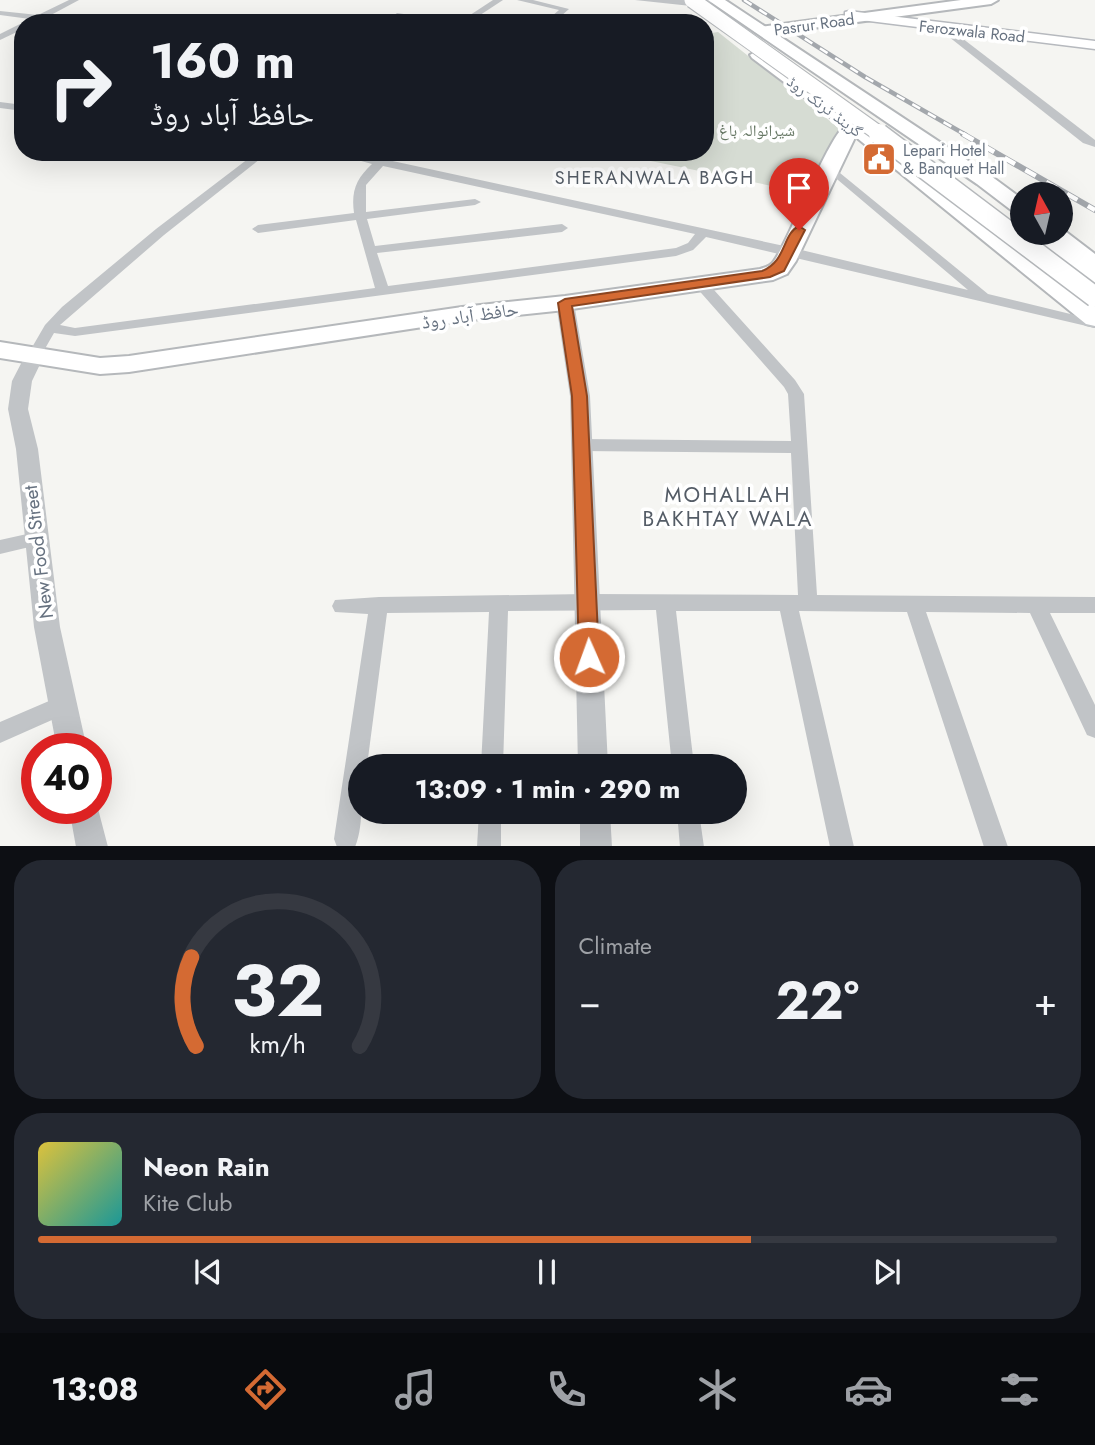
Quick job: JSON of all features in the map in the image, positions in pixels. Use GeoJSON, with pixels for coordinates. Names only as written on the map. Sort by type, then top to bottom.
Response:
{"type":"FeatureCollection","features":[{"type":"Feature","properties":{"kind":"highway","name":"گرینڈ ٹرنک روڈ"},"geometry":{"type":"LineString","coordinates":[[716,0],[1010,200]]}},
{"type":"Feature","properties":{"kind":"highway","name":"گرینڈ ٹرنک روڈ"},"geometry":{"type":"LineString","coordinates":[[693,1],[710,14]]}},
{"type":"Feature","properties":{"kind":"highway","name":"گرینڈ ٹرنک روڈ"},"geometry":{"type":"LineString","coordinates":[[714,17],[1095,321]]}},
{"type":"Feature","properties":{"kind":"highway"},"geometry":{"type":"LineString","coordinates":[[1069,245],[1095,265]]}},
{"type":"Feature","properties":{"kind":"main road","name":"Pasrur Road"},"geometry":{"type":"LineString","coordinates":[[852,17],[962,0]]}},
{"type":"Feature","properties":{"kind":"main road","name":"Pasrur Road"},"geometry":{"type":"LineString","coordinates":[[758,29],[991,0]]}},
{"type":"Feature","properties":{"kind":"main road"},"geometry":{"type":"LineString","coordinates":[[693,1],[712,14]]}},
{"type":"Feature","properties":{"kind":"main road"},"geometry":{"type":"LineString","coordinates":[[693,1],[711,14]]}},
{"type":"Feature","properties":{"kind":"main road"},"geometry":{"type":"LineString","coordinates":[[714,15],[1010,215]]}},
{"type":"Feature","properties":{"kind":"main road"},"geometry":{"type":"LineString","coordinates":[[714,16],[909,155],[1095,297]]}},
{"type":"Feature","properties":{"kind":"main road","name":"Ferozwala Road"},"geometry":{"type":"LineString","coordinates":[[852,17],[1095,46]]}},
{"type":"Feature","properties":{"kind":"main road","name":"حافظ آباد روڈ"},"geometry":{"type":"LineString","coordinates":[[0,350],[100,366],[129,364],[462,314],[565,303],[765,275],[779,269],[852,125]]}},
{"type":"Feature","properties":{"kind":"main road"},"geometry":{"type":"LineString","coordinates":[[1049,245],[1095,281]]}},
{"type":"Feature","properties":{"kind":"street"},"geometry":{"type":"LineString","coordinates":[[48,14],[75,0]]}},
{"type":"Feature","properties":{"kind":"street"},"geometry":{"type":"LineString","coordinates":[[476,14],[499,0]]}},
{"type":"Feature","properties":{"kind":"street"},"geometry":{"type":"LineString","coordinates":[[521,0],[565,9],[559,14]]}},
{"type":"Feature","properties":{"kind":"street"},"geometry":{"type":"LineString","coordinates":[[639,0],[716,0]]}},
{"type":"Feature","properties":{"kind":"street"},"geometry":{"type":"LineString","coordinates":[[942,27],[1087,141],[1095,144]]}},
{"type":"Feature","properties":{"kind":"street"},"geometry":{"type":"LineString","coordinates":[[34,356],[50,328],[118,266],[252,161]]}},
{"type":"Feature","properties":{"kind":"street"},"geometry":{"type":"LineString","coordinates":[[383,161],[368,174],[359,189],[362,216],[383,291]]}},
{"type":"Feature","properties":{"kind":"street"},"geometry":{"type":"LineString","coordinates":[[404,161],[985,298],[1095,321]]}},
{"type":"Feature","properties":{"kind":"street"},"geometry":{"type":"LineString","coordinates":[[829,167],[985,298]]}},
{"type":"Feature","properties":{"kind":"street"},"geometry":{"type":"LineString","coordinates":[[258,229],[475,202]]}},
{"type":"Feature","properties":{"kind":"street"},"geometry":{"type":"LineString","coordinates":[[371,250],[562,228]]}},
{"type":"Feature","properties":{"kind":"street"},"geometry":{"type":"LineString","coordinates":[[50,328],[75,332],[689,250],[696,245],[703,232]]}},
{"type":"Feature","properties":{"kind":"street"},"geometry":{"type":"LineString","coordinates":[[700,283],[796,394],[799,447],[798,603],[842,846]]}},
{"type":"Feature","properties":{"kind":"street"},"geometry":{"type":"LineString","coordinates":[[565,303],[579,380],[593,754]]}},
{"type":"Feature","properties":{"kind":"street","name":"New Food Street"},"geometry":{"type":"LineString","coordinates":[[34,356],[22,381],[18,410],[27,449],[47,627],[69,733]]}},
{"type":"Feature","properties":{"kind":"street"},"geometry":{"type":"LineString","coordinates":[[582,445],[799,447]]}},
{"type":"Feature","properties":{"kind":"street"},"geometry":{"type":"LineString","coordinates":[[0,547],[36,539]]}},
{"type":"Feature","properties":{"kind":"street"},"geometry":{"type":"LineString","coordinates":[[342,606],[587,602],[1095,605]]}},
{"type":"Feature","properties":{"kind":"street"},"geometry":{"type":"LineString","coordinates":[[665,602],[682,754]]}},
{"type":"Feature","properties":{"kind":"street"},"geometry":{"type":"LineString","coordinates":[[493,754],[499,603]]}},
{"type":"Feature","properties":{"kind":"street"},"geometry":{"type":"LineString","coordinates":[[914,604],[996,846]]}},
{"type":"Feature","properties":{"kind":"street"},"geometry":{"type":"LineString","coordinates":[[1036,604],[1095,728]]}},
{"type":"Feature","properties":{"kind":"street"},"geometry":{"type":"LineString","coordinates":[[346,839],[379,605]]}},
{"type":"Feature","properties":{"kind":"street"},"geometry":{"type":"LineString","coordinates":[[0,733],[63,705]]}},
{"type":"Feature","properties":{"kind":"street"},"geometry":{"type":"LineString","coordinates":[[87,824],[92,846]]}},
{"type":"Feature","properties":{"kind":"street"},"geometry":{"type":"LineString","coordinates":[[489,846],[490,824]]}},
{"type":"Feature","properties":{"kind":"street"},"geometry":{"type":"LineString","coordinates":[[595,824],[596,846]]}},
{"type":"Feature","properties":{"kind":"street"},"geometry":{"type":"LineString","coordinates":[[689,824],[692,846]]}},
{"type":"Feature","properties":{"kind":"green space","name":"شیرانوالہ باغ"},"geometry":{"type":"Polygon","coordinates":[[[718,32],[840,129],[806,193],[651,161],[714,161],[714,33],[718,32]]]}},
{"type":"Feature","properties":{"kind":"railway"},"geometry":{"type":"LineString","coordinates":[[744,0],[865,77],[966,135]]}},
{"type":"Feature","properties":{"kind":"railway"},"geometry":{"type":"LineString","coordinates":[[963,134],[1095,210]]}},
{"type":"Feature","properties":{"kind":"place","name":"Lepari Hotel & Banquet Hall"},"geometry":{"type":"Point","coordinates":[879,159]}},
{"type":"Feature","properties":{"kind":"district","name":"SHERANWALA BAGH"},"geometry":{"type":"Point","coordinates":[655,178]}},
{"type":"Feature","properties":{"kind":"district","name":"MOHALLAH BAKHTAY WALA"},"geometry":{"type":"Point","coordinates":[728,507]}},
{"type":"Feature","properties":{"kind":"route"},"geometry":{"type":"LineString","coordinates":[[589,657],[579,380],[565,303],[765,275],[779,269],[799,230]]}}]}
